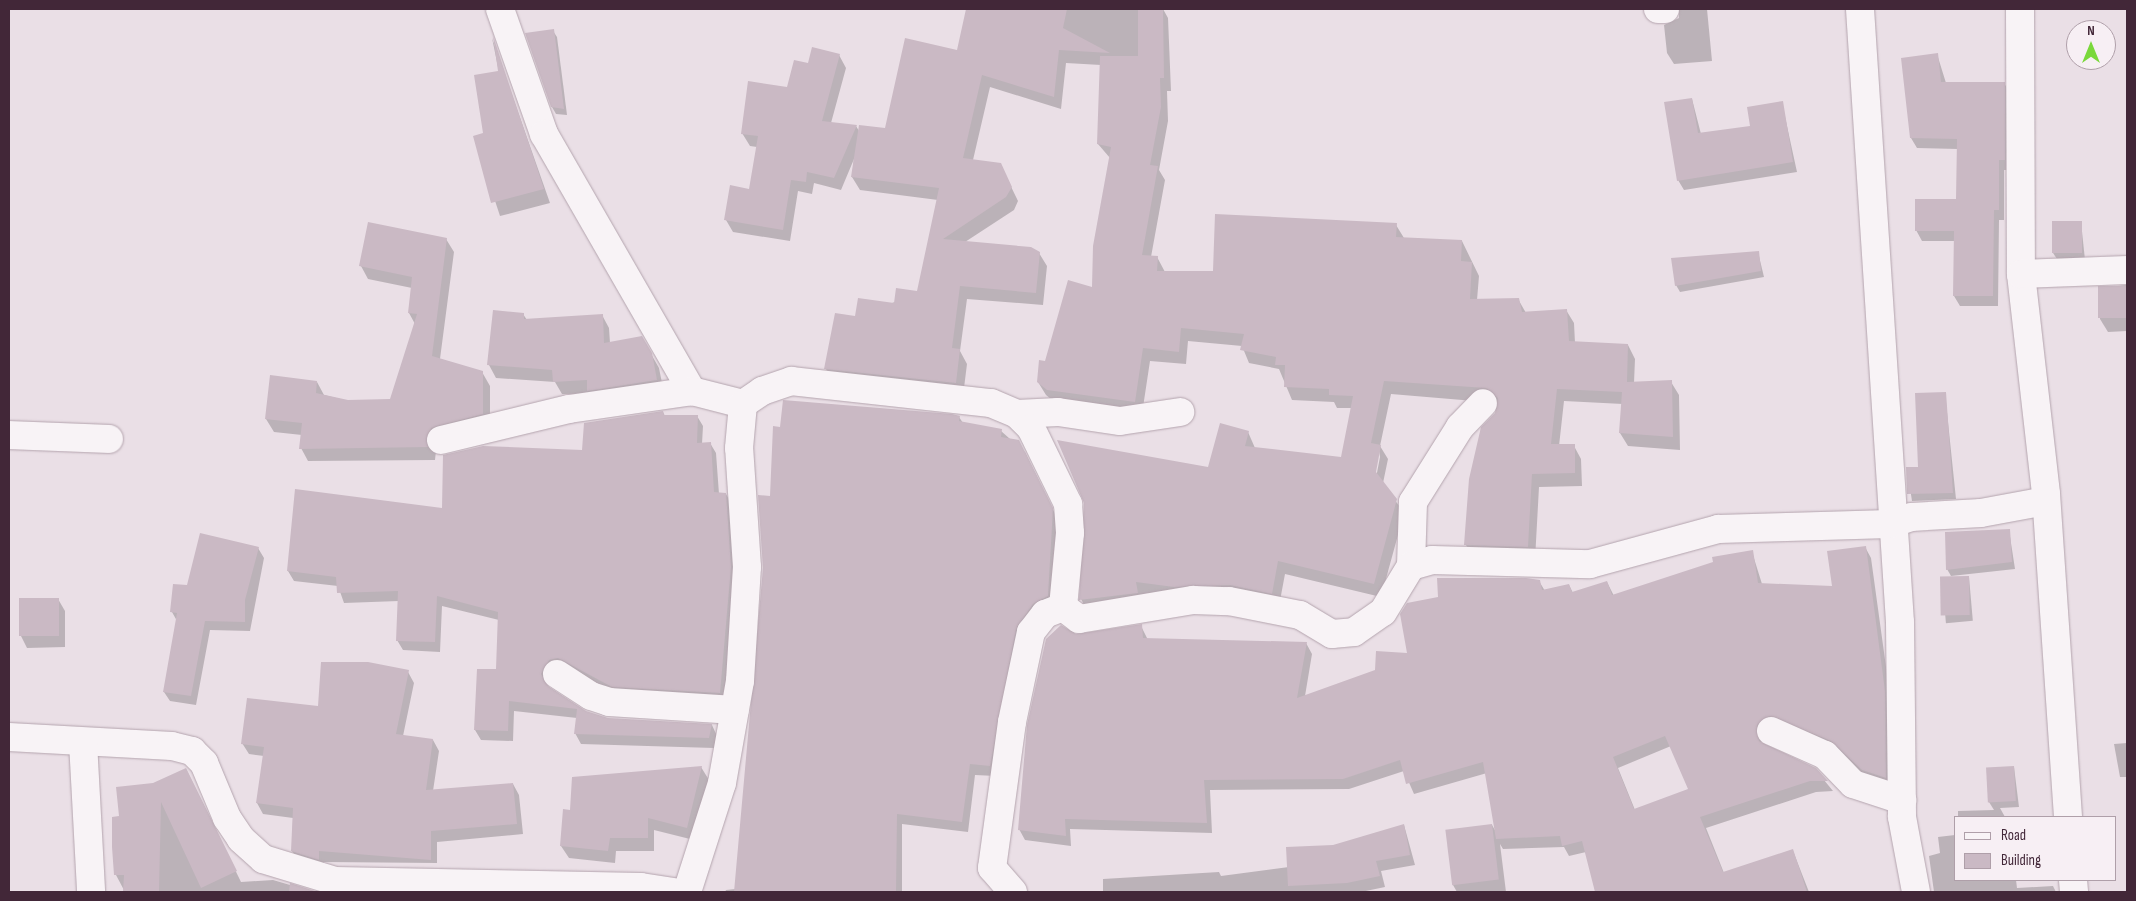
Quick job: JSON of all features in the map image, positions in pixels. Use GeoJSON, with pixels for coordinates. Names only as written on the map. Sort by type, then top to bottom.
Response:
{"type":"FeatureCollection","features":[{"type":"Feature","properties":{"kind":"street"},"geometry":{"type":"LineString","coordinates":[[500,9],[544,134],[692,391]]}},
{"type":"Feature","properties":{"kind":"street"},"geometry":{"type":"LineString","coordinates":[[1658,9],[1665,9]]}},
{"type":"Feature","properties":{"kind":"street"},"geometry":{"type":"LineString","coordinates":[[1860,9],[1890,524],[1900,622],[1902,800],[1916,892]]}},
{"type":"Feature","properties":{"kind":"street"},"geometry":{"type":"LineString","coordinates":[[2020,9],[2021,274],[2046,501],[2068,816]]}},
{"type":"Feature","properties":{"kind":"street"},"geometry":{"type":"LineString","coordinates":[[2021,274],[2127,270]]}},
{"type":"Feature","properties":{"kind":"street"},"geometry":{"type":"LineString","coordinates":[[442,440],[569,409],[692,391],[743,404],[762,391],[790,381],[991,403],[1017,414],[1031,428],[1068,504],[1070,533],[1063,607]]}},
{"type":"Feature","properties":{"kind":"street"},"geometry":{"type":"LineString","coordinates":[[1063,607],[1080,619],[1193,600],[1229,601],[1300,615],[1332,634],[1354,632],[1383,612],[1411,566],[1414,502],[1460,427],[1483,403]]}},
{"type":"Feature","properties":{"kind":"street"},"geometry":{"type":"LineString","coordinates":[[686,892],[722,783],[735,710],[747,567],[739,448],[743,404]]}},
{"type":"Feature","properties":{"kind":"street"},"geometry":{"type":"LineString","coordinates":[[1017,414],[1058,412],[1120,421],[1180,412]]}},
{"type":"Feature","properties":{"kind":"street"},"geometry":{"type":"LineString","coordinates":[[9,435],[108,438]]}},
{"type":"Feature","properties":{"kind":"street"},"geometry":{"type":"LineString","coordinates":[[1411,566],[1432,560],[1590,564],[1718,530],[1890,524],[1911,517],[1980,513],[2046,501]]}},
{"type":"Feature","properties":{"kind":"street"},"geometry":{"type":"LineString","coordinates":[[1013,892],[992,868],[1012,722],[1031,632],[1044,614],[1063,607]]}},
{"type":"Feature","properties":{"kind":"street"},"geometry":{"type":"LineString","coordinates":[[558,674],[591,696],[609,702],[735,710]]}},
{"type":"Feature","properties":{"kind":"street"},"geometry":{"type":"LineString","coordinates":[[1770,731],[1825,755],[1853,784],[1902,800]]}},
{"type":"Feature","properties":{"kind":"street"},"geometry":{"type":"LineString","coordinates":[[9,737],[122,745],[172,746],[192,751],[204,762],[227,818],[263,859],[335,881],[641,887],[674,892]]}},
{"type":"Feature","properties":{"kind":"street"},"geometry":{"type":"LineString","coordinates":[[83,742],[92,892]]}},
{"type":"Feature","properties":{"kind":"building"},"geometry":{"type":"Polygon","coordinates":[[[966,9],[1067,9],[1063,28],[1110,53],[1059,50],[1054,97],[982,75],[963,158],[1001,163],[1012,187],[1006,197],[943,239],[1031,247],[1040,252],[1036,293],[960,286],[952,348],[960,349],[956,383],[824,369],[835,313],[855,316],[858,298],[894,303],[896,288],[917,291],[939,188],[851,177],[859,125],[885,128],[905,38],[957,50],[966,9]]]}},
{"type":"Feature","properties":{"kind":"building"},"geometry":{"type":"Polygon","coordinates":[[[1138,9],[1163,9],[1164,78],[1160,78],[1161,107],[1150,165],[1158,166],[1142,255],[1158,256],[1157,271],[1213,271],[1215,214],[1397,223],[1396,237],[1462,240],[1461,261],[1472,262],[1470,299],[1519,298],[1522,312],[1567,309],[1569,341],[1628,344],[1627,382],[1672,380],[1673,437],[1619,433],[1622,392],[1557,389],[1551,444],[1575,444],[1575,473],[1532,474],[1528,547],[1464,545],[1469,479],[1481,427],[1495,413],[1498,398],[1486,388],[1384,381],[1371,443],[1381,445],[1376,472],[1397,499],[1374,584],[1278,561],[1272,594],[1230,585],[1174,587],[1136,582],[1138,593],[1079,600],[1084,503],[1057,440],[1208,467],[1220,423],[1249,431],[1245,446],[1341,457],[1353,396],[1329,395],[1329,389],[1284,387],[1285,365],[1275,365],[1276,357],[1240,350],[1244,334],[1181,328],[1179,352],[1143,348],[1135,402],[1047,390],[1037,382],[1039,360],[1045,361],[1068,280],[1092,287],[1093,246],[1111,147],[1097,144],[1100,56],[1138,56],[1138,9]]]}},
{"type":"Feature","properties":{"kind":"building"},"geometry":{"type":"Polygon","coordinates":[[[554,29],[564,109],[551,107],[525,33],[554,29]]]}},
{"type":"Feature","properties":{"kind":"building"},"geometry":{"type":"Polygon","coordinates":[[[493,36],[544,189],[491,203],[473,136],[483,133],[474,75],[498,71],[493,36]]]}},
{"type":"Feature","properties":{"kind":"building"},"geometry":{"type":"Polygon","coordinates":[[[812,47],[840,54],[822,121],[857,125],[834,178],[807,172],[806,182],[791,180],[783,230],[724,220],[730,185],[749,189],[758,136],[741,134],[748,81],[787,87],[794,60],[808,63],[812,47]]]}},
{"type":"Feature","properties":{"kind":"building"},"geometry":{"type":"Polygon","coordinates":[[[1938,53],[1941,82],[2005,82],[2005,160],[1999,160],[1999,210],[1994,210],[1993,296],[1953,296],[1954,231],[1915,231],[1915,199],[1956,199],[1957,139],[1910,138],[1901,58],[1938,53]]]}},
{"type":"Feature","properties":{"kind":"building"},"geometry":{"type":"Polygon","coordinates":[[[1692,98],[1698,133],[1750,126],[1747,107],[1783,101],[1793,162],[1677,181],[1664,102],[1692,98]]]}},
{"type":"Feature","properties":{"kind":"building"},"geometry":{"type":"Polygon","coordinates":[[[2052,221],[2082,221],[2082,253],[2052,253],[2052,221]]]}},
{"type":"Feature","properties":{"kind":"building"},"geometry":{"type":"Polygon","coordinates":[[[368,222],[447,238],[432,356],[483,371],[483,414],[431,428],[428,447],[299,449],[302,423],[265,419],[270,375],[317,381],[316,393],[348,400],[390,399],[417,314],[408,313],[412,277],[359,266],[368,222]]]}},
{"type":"Feature","properties":{"kind":"building"},"geometry":{"type":"Polygon","coordinates":[[[1759,251],[1761,271],[1675,286],[1671,258],[1759,251]]]}},
{"type":"Feature","properties":{"kind":"building"},"geometry":{"type":"Polygon","coordinates":[[[2098,286],[2127,286],[2127,318],[2098,318],[2098,286]]]}},
{"type":"Feature","properties":{"kind":"building"},"geometry":{"type":"Polygon","coordinates":[[[493,310],[524,313],[524,319],[603,314],[604,343],[642,336],[652,353],[657,380],[587,391],[587,380],[553,382],[552,370],[487,365],[493,310]]]}},
{"type":"Feature","properties":{"kind":"building"},"geometry":{"type":"Polygon","coordinates":[[[1946,392],[1953,493],[1907,494],[1906,467],[1918,467],[1915,393],[1946,392]]]}},
{"type":"Feature","properties":{"kind":"building"},"geometry":{"type":"Polygon","coordinates":[[[783,400],[952,414],[960,416],[959,421],[1002,429],[1001,437],[1019,440],[1053,508],[1048,596],[1033,604],[1016,629],[990,766],[970,764],[962,822],[897,814],[896,892],[734,892],[763,568],[758,495],[770,496],[773,426],[780,427],[783,400]]]}},
{"type":"Feature","properties":{"kind":"building"},"geometry":{"type":"Polygon","coordinates":[[[663,411],[664,415],[698,415],[697,443],[711,442],[714,492],[726,493],[731,567],[720,693],[612,687],[558,658],[549,660],[541,674],[549,687],[586,711],[608,718],[712,724],[709,738],[574,734],[577,709],[509,701],[508,731],[474,730],[477,669],[496,669],[498,612],[437,596],[435,642],[396,641],[398,591],[337,593],[336,577],[287,571],[295,489],[442,508],[443,455],[483,446],[582,450],[584,423],[663,411]]]}},
{"type":"Feature","properties":{"kind":"building"},"geometry":{"type":"Polygon","coordinates":[[[2010,529],[2012,562],[1946,570],[1945,532],[2010,529]]]}},
{"type":"Feature","properties":{"kind":"building"},"geometry":{"type":"Polygon","coordinates":[[[200,533],[259,547],[245,600],[245,622],[205,621],[191,696],[163,692],[177,613],[170,612],[173,584],[187,585],[200,533]]]}},
{"type":"Feature","properties":{"kind":"building"},"geometry":{"type":"Polygon","coordinates":[[[1866,546],[1885,691],[1886,778],[1862,770],[1831,741],[1769,716],[1757,725],[1759,741],[1816,768],[1828,781],[1810,781],[1700,817],[1723,872],[1793,849],[1807,892],[1595,892],[1582,841],[1562,846],[1560,836],[1496,839],[1483,762],[1406,784],[1400,760],[1343,779],[1204,780],[1207,823],[1065,819],[1066,836],[1018,830],[1027,725],[1046,639],[1061,625],[1076,634],[1142,624],[1143,638],[1307,642],[1297,698],[1375,670],[1376,651],[1407,653],[1400,614],[1407,603],[1438,597],[1437,578],[1526,578],[1540,580],[1542,590],[1569,584],[1572,592],[1607,581],[1612,595],[1713,562],[1712,557],[1753,550],[1758,583],[1832,586],[1827,551],[1866,546]],[[1665,736],[1613,757],[1634,809],[1688,789],[1665,736]]]}},
{"type":"Feature","properties":{"kind":"building"},"geometry":{"type":"Polygon","coordinates":[[[1969,576],[1970,615],[1941,616],[1940,577],[1969,576]]]}},
{"type":"Feature","properties":{"kind":"building"},"geometry":{"type":"Polygon","coordinates":[[[19,598],[59,598],[59,636],[19,636],[19,598]]]}},
{"type":"Feature","properties":{"kind":"building"},"geometry":{"type":"Polygon","coordinates":[[[321,662],[368,662],[409,670],[396,734],[433,739],[426,790],[513,783],[517,824],[431,831],[431,860],[319,851],[319,860],[291,851],[293,808],[256,803],[264,747],[241,744],[247,698],[318,706],[321,662]]]}},
{"type":"Feature","properties":{"kind":"building"},"geometry":{"type":"Polygon","coordinates":[[[702,766],[687,828],[648,818],[648,838],[610,838],[608,851],[560,846],[563,809],[570,810],[572,777],[702,766]]]}},
{"type":"Feature","properties":{"kind":"building"},"geometry":{"type":"Polygon","coordinates":[[[2014,766],[2016,801],[1988,802],[1986,767],[2014,766]]]}},
{"type":"Feature","properties":{"kind":"building"},"geometry":{"type":"Polygon","coordinates":[[[186,768],[237,871],[201,888],[161,802],[159,892],[123,892],[124,875],[114,875],[112,847],[112,817],[119,816],[116,787],[153,783],[186,768]]]}},
{"type":"Feature","properties":{"kind":"building"},"geometry":{"type":"Polygon","coordinates":[[[1404,824],[1410,855],[1376,861],[1380,876],[1347,883],[1288,886],[1286,847],[1333,845],[1404,824]]]}},
{"type":"Feature","properties":{"kind":"building"},"geometry":{"type":"Polygon","coordinates":[[[1492,824],[1499,880],[1452,885],[1445,830],[1492,824]]]}},
{"type":"Feature","properties":{"kind":"building"},"geometry":{"type":"Polygon","coordinates":[[[290,883],[318,892],[289,892],[290,883]]]}}]}
